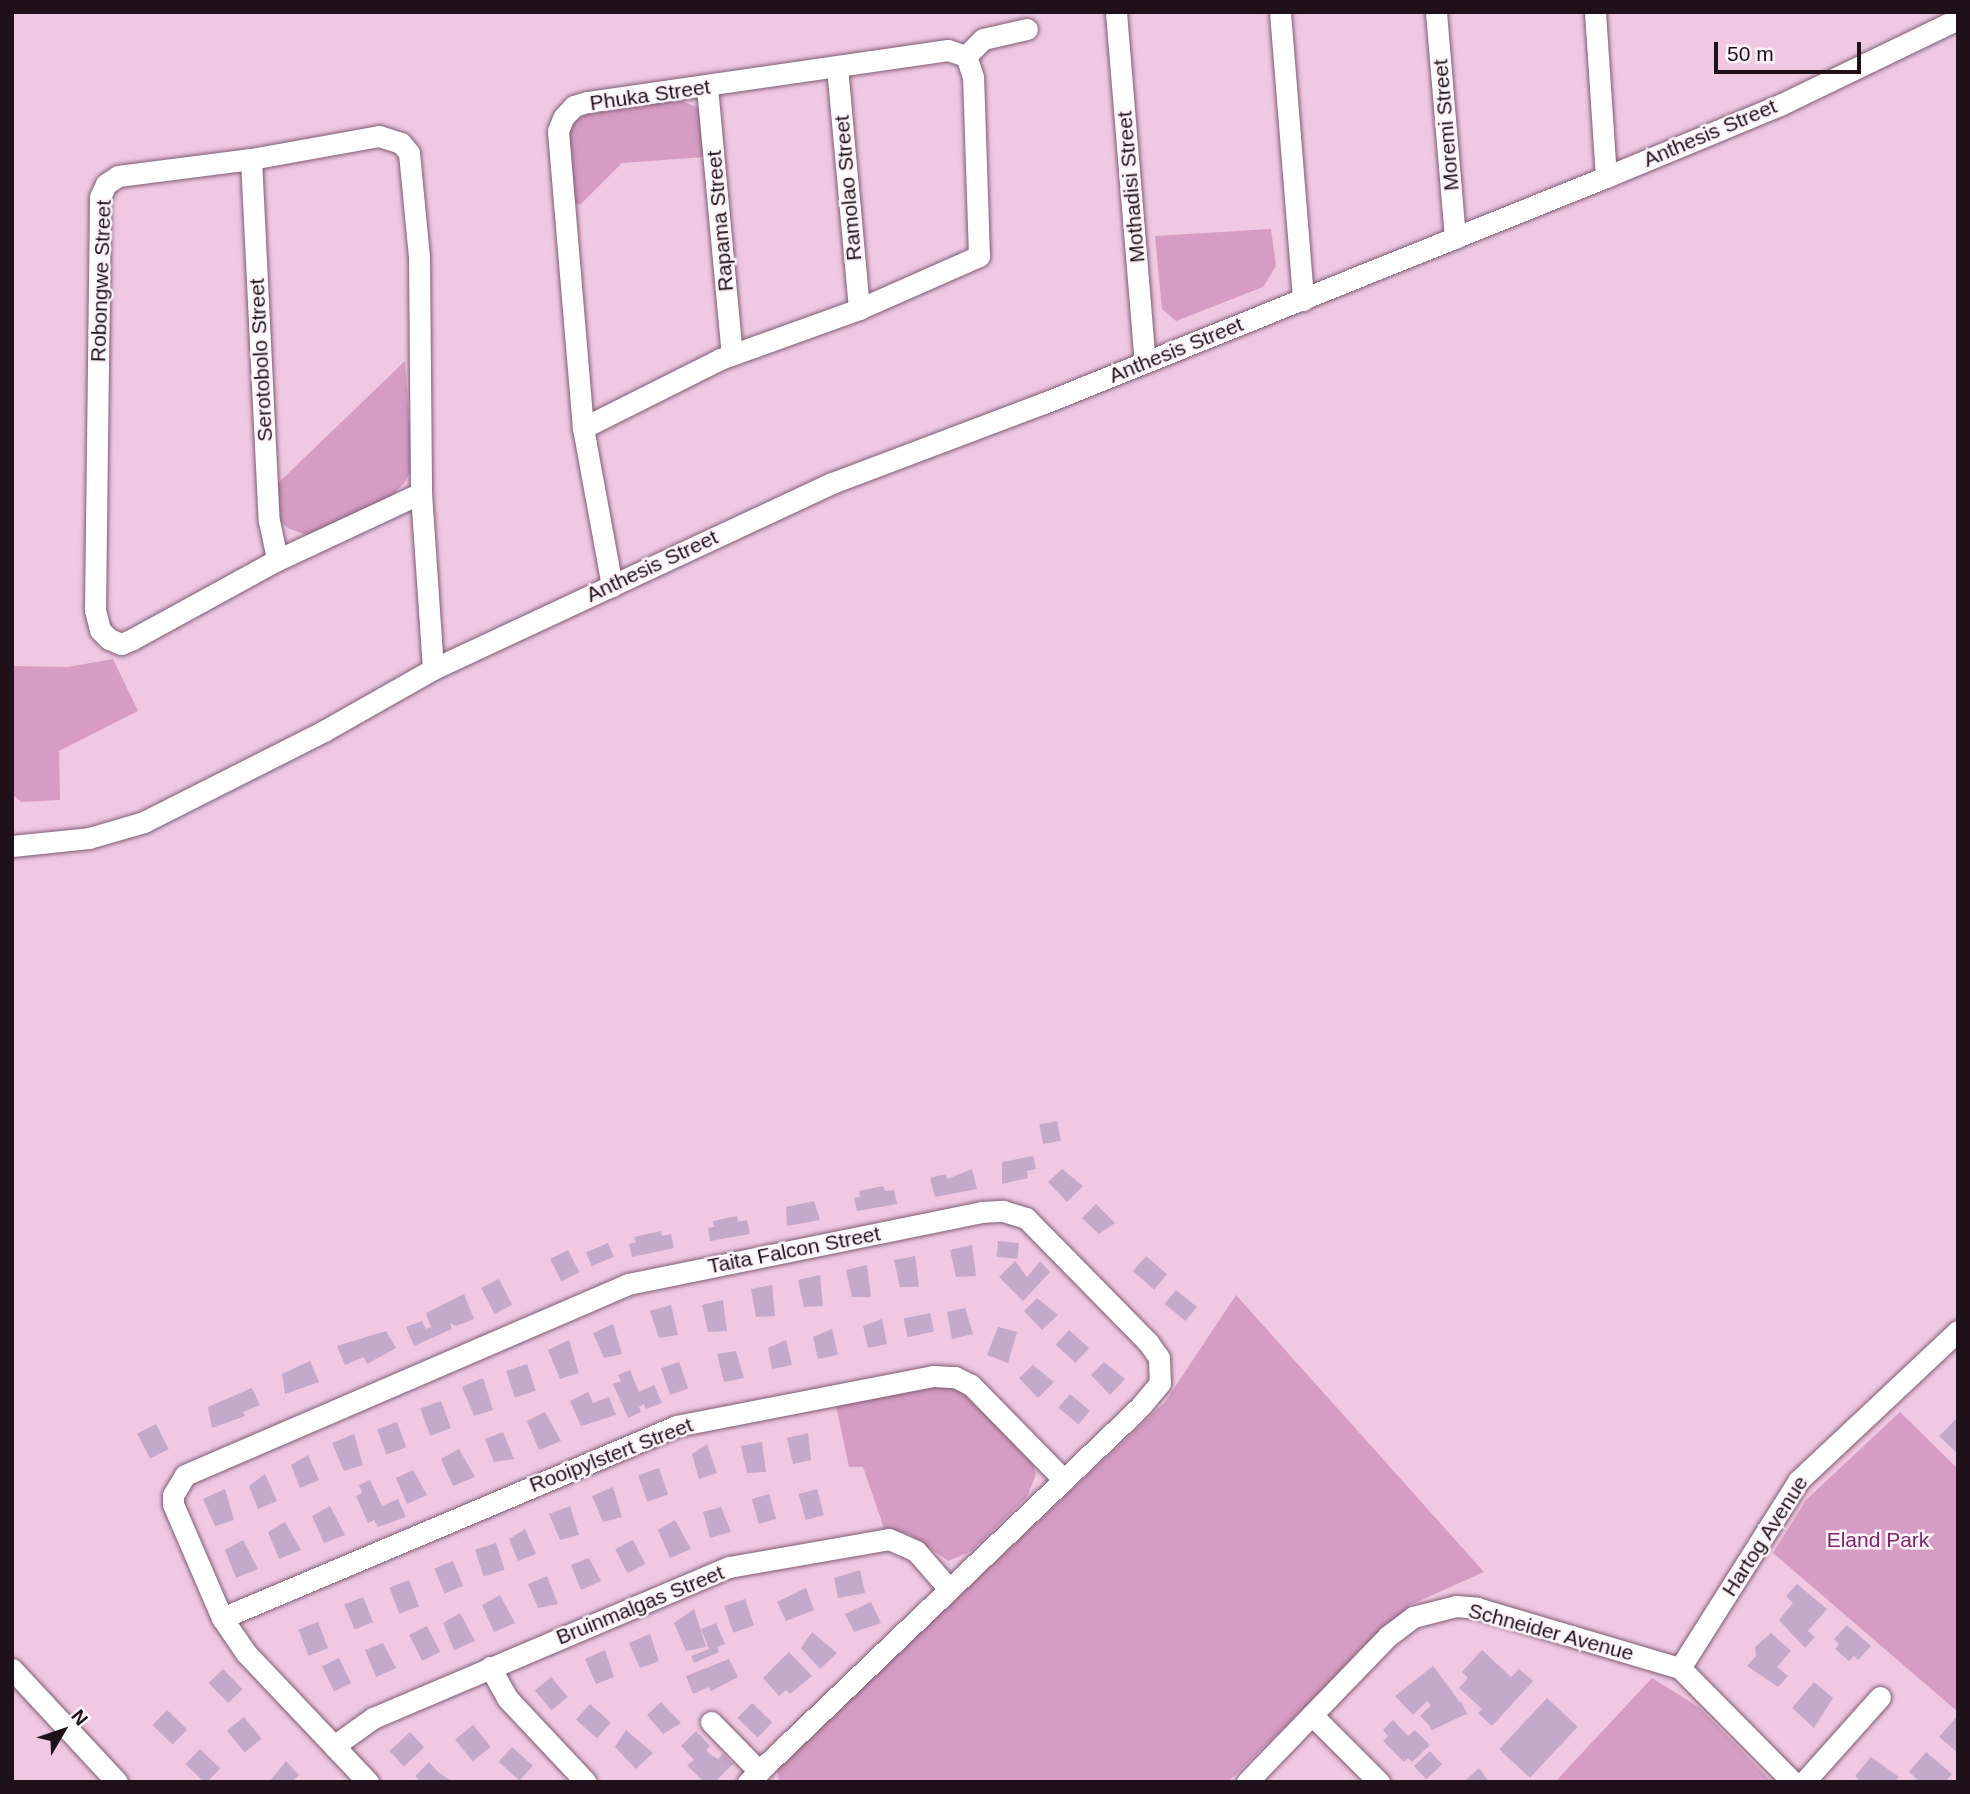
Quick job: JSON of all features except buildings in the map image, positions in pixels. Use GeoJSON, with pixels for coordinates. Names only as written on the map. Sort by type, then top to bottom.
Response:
{"type":"FeatureCollection","features":[{"type":"Feature","properties":{"kind":"street","name":"Mothadisi Street"},"geometry":{"type":"LineString","coordinates":[[1116,12],[1145,362]]}},
{"type":"Feature","properties":{"kind":"street"},"geometry":{"type":"LineString","coordinates":[[1280,12],[1303,300]]}},
{"type":"Feature","properties":{"kind":"street","name":"Moremi Street"},"geometry":{"type":"LineString","coordinates":[[1436,12],[1455,238]]}},
{"type":"Feature","properties":{"kind":"street"},"geometry":{"type":"LineString","coordinates":[[1595,12],[1606,177]]}},
{"type":"Feature","properties":{"kind":"street","name":"Anthesis Street"},"geometry":{"type":"LineString","coordinates":[[12,846],[89,838],[144,821],[324,731],[433,669],[832,483],[1303,300],[1606,177],[1780,104],[1958,19]]}},
{"type":"Feature","properties":{"kind":"street"},"geometry":{"type":"LineString","coordinates":[[583,428],[732,354],[859,309],[979,256],[973,76],[966,56],[983,39],[1027,29]]}},
{"type":"Feature","properties":{"kind":"street","name":"Phuka Street"},"geometry":{"type":"LineString","coordinates":[[612,586],[583,428],[558,131],[574,106],[948,50],[966,56]]}},
{"type":"Feature","properties":{"kind":"street","name":"Ramolao Street"},"geometry":{"type":"LineString","coordinates":[[837,68],[859,309]]}},
{"type":"Feature","properties":{"kind":"street","name":"Rapama Street"},"geometry":{"type":"LineString","coordinates":[[708,87],[732,354]]}},
{"type":"Feature","properties":{"kind":"street","name":"Robongwe Street"},"geometry":{"type":"LineString","coordinates":[[421,493],[277,560],[133,639],[121,644],[100,630],[95,610],[100,197],[106,184],[118,176],[251,159],[379,136],[401,143],[409,153],[419,257],[421,493],[433,669]]}},
{"type":"Feature","properties":{"kind":"street","name":"Serotobolo Street"},"geometry":{"type":"LineString","coordinates":[[251,159],[269,521],[277,560]]}},
{"type":"Feature","properties":{"kind":"street","name":"Taita Falcon Street"},"geometry":{"type":"LineString","coordinates":[[368,1782],[246,1653],[222,1618],[173,1504],[180,1481],[193,1469],[628,1284],[981,1212],[1013,1213],[1039,1228],[1159,1358],[1161,1377],[1153,1394],[753,1777]]}},
{"type":"Feature","properties":{"kind":"street","name":"Hartog Avenue"},"geometry":{"type":"LineString","coordinates":[[1680,1668],[1798,1481],[1958,1331]]}},
{"type":"Feature","properties":{"kind":"street","name":"Rooipylstert Street"},"geometry":{"type":"LineString","coordinates":[[222,1618],[676,1426],[933,1376],[956,1377],[971,1385],[1064,1480]]}},
{"type":"Feature","properties":{"kind":"street","name":"Bruinmalgas Street"},"geometry":{"type":"LineString","coordinates":[[334,1746],[364,1723],[718,1570],[889,1539],[908,1546],[926,1559],[949,1589]]}},
{"type":"Feature","properties":{"kind":"street","name":"Schneider Avenue"},"geometry":{"type":"LineString","coordinates":[[1247,1782],[1388,1636],[1413,1617],[1445,1607],[1477,1608],[1680,1668],[1793,1782]]}},
{"type":"Feature","properties":{"kind":"street"},"geometry":{"type":"LineString","coordinates":[[490,1667],[507,1698],[586,1782]]}},
{"type":"Feature","properties":{"kind":"street"},"geometry":{"type":"LineString","coordinates":[[12,1670],[117,1782]]}},
{"type":"Feature","properties":{"kind":"street"},"geometry":{"type":"LineString","coordinates":[[1804,1782],[1880,1698]]}},
{"type":"Feature","properties":{"kind":"street"},"geometry":{"type":"LineString","coordinates":[[1312,1715],[1379,1782]]}},
{"type":"Feature","properties":{"kind":"street"},"geometry":{"type":"LineString","coordinates":[[711,1722],[753,1777]]}},
{"type":"Feature","properties":{"kind":"green space"},"geometry":{"type":"Polygon","coordinates":[[[677,99],[699,108],[704,157],[622,163],[581,204],[572,205],[569,132],[576,121],[597,108],[677,99]]]}},
{"type":"Feature","properties":{"kind":"green space"},"geometry":{"type":"Polygon","coordinates":[[[1271,229],[1276,266],[1263,287],[1176,321],[1162,309],[1155,236],[1271,229]]]}},
{"type":"Feature","properties":{"kind":"green space"},"geometry":{"type":"Polygon","coordinates":[[[405,361],[412,467],[405,482],[391,497],[309,536],[288,528],[279,520],[275,486],[405,361]]]}},
{"type":"Feature","properties":{"kind":"green space"},"geometry":{"type":"Polygon","coordinates":[[[113,659],[138,711],[59,751],[60,800],[21,802],[12,794],[12,666],[68,667],[113,659]]]}},
{"type":"Feature","properties":{"kind":"green space"},"geometry":{"type":"Polygon","coordinates":[[[1236,1295],[1484,1572],[1410,1605],[1228,1782],[779,1782],[777,1768],[1165,1402],[1236,1295]]]}},
{"type":"Feature","properties":{"kind":"green space"},"geometry":{"type":"Polygon","coordinates":[[[940,1385],[964,1392],[1033,1464],[1036,1474],[1027,1497],[972,1551],[948,1561],[909,1534],[884,1528],[863,1467],[849,1467],[836,1406],[940,1385]]]}},
{"type":"Feature","properties":{"kind":"green space","name":"Eland Park"},"geometry":{"type":"Polygon","coordinates":[[[1900,1412],[1958,1469],[1958,1712],[1773,1553],[1806,1500],[1900,1412]]]}},
{"type":"Feature","properties":{"kind":"green space"},"geometry":{"type":"Polygon","coordinates":[[[1652,1678],[1700,1708],[1772,1782],[1555,1782],[1652,1678]]]}}]}
